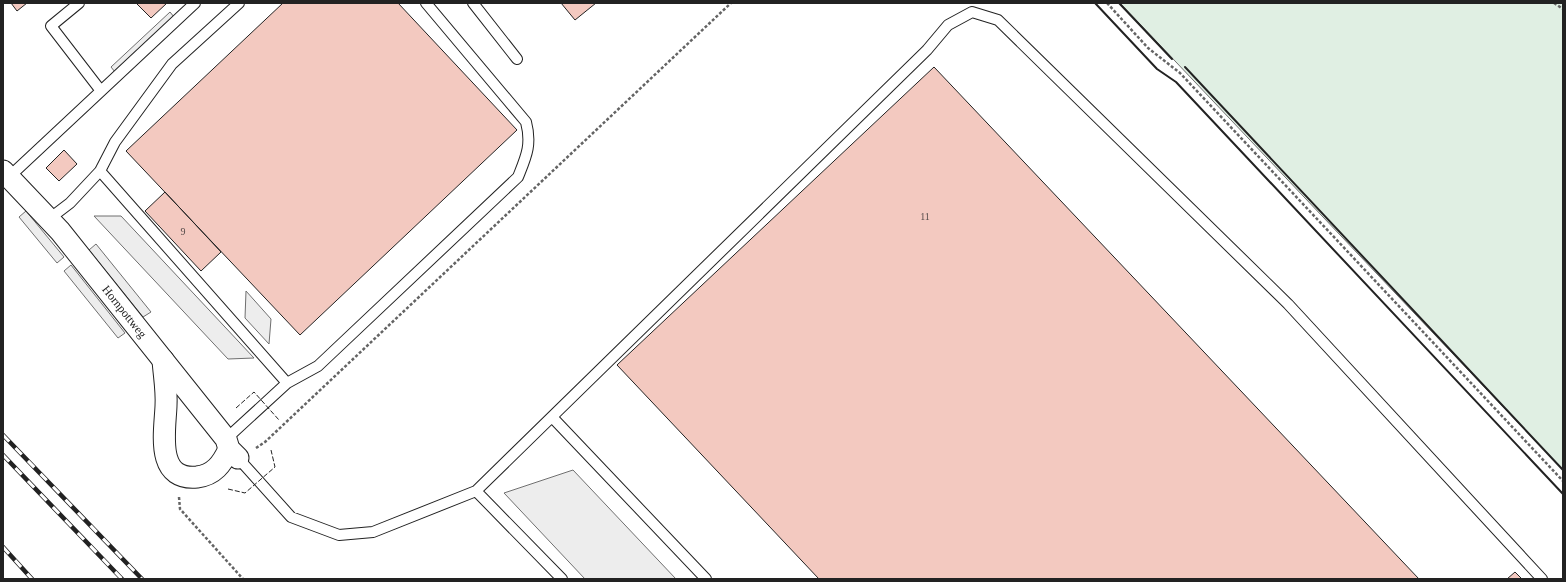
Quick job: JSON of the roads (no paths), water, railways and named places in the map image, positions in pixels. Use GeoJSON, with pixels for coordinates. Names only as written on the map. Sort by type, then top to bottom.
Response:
{"type":"FeatureCollection","features":[{"type":"Feature","properties":{"kind":"street","name":"Hornpottweg"},"geometry":{"type":"LineString","coordinates":[[6,174],[49,219],[163,360],[231,448]]}},
{"type":"Feature","properties":{"kind":"street"},"geometry":{"type":"LineString","coordinates":[[163,360],[166,405],[164,439],[167,460],[177,472],[189,478],[209,474],[222,462],[231,448]]}},
{"type":"Feature","properties":{"kind":"lane"},"geometry":{"type":"LineString","coordinates":[[79,3],[51,26],[101,91]]}},
{"type":"Feature","properties":{"kind":"lane"},"geometry":{"type":"LineString","coordinates":[[6,174],[101,91],[195,3]]}},
{"type":"Feature","properties":{"kind":"lane"},"geometry":{"type":"LineString","coordinates":[[49,219],[70,203],[100,171],[115,142],[172,64],[239,3]]}},
{"type":"Feature","properties":{"kind":"lane"},"geometry":{"type":"LineString","coordinates":[[426,3],[526,122],[530,135],[528,153],[518,177],[318,366],[287,384],[231,448],[291,517],[339,535],[373,532],[476,491],[927,50],[948,25],[972,12],[998,20],[1288,304],[1542,579]]}},
{"type":"Feature","properties":{"kind":"lane"},"geometry":{"type":"LineString","coordinates":[[473,3],[517,58]]}},
{"type":"Feature","properties":{"kind":"lane"},"geometry":{"type":"LineString","coordinates":[[100,171],[287,384]]}},
{"type":"Feature","properties":{"kind":"lane"},"geometry":{"type":"LineString","coordinates":[[552,418],[706,579]]}},
{"type":"Feature","properties":{"kind":"lane"},"geometry":{"type":"LineString","coordinates":[[476,491],[562,579]]}},
{"type":"Feature","properties":{"kind":"railway"},"geometry":{"type":"LineString","coordinates":[[3,435],[142,579]]}},
{"type":"Feature","properties":{"kind":"railway"},"geometry":{"type":"LineString","coordinates":[[3,455],[122,579]]}},
{"type":"Feature","properties":{"kind":"railway"},"geometry":{"type":"LineString","coordinates":[[3,547],[32,579]]}}]}
